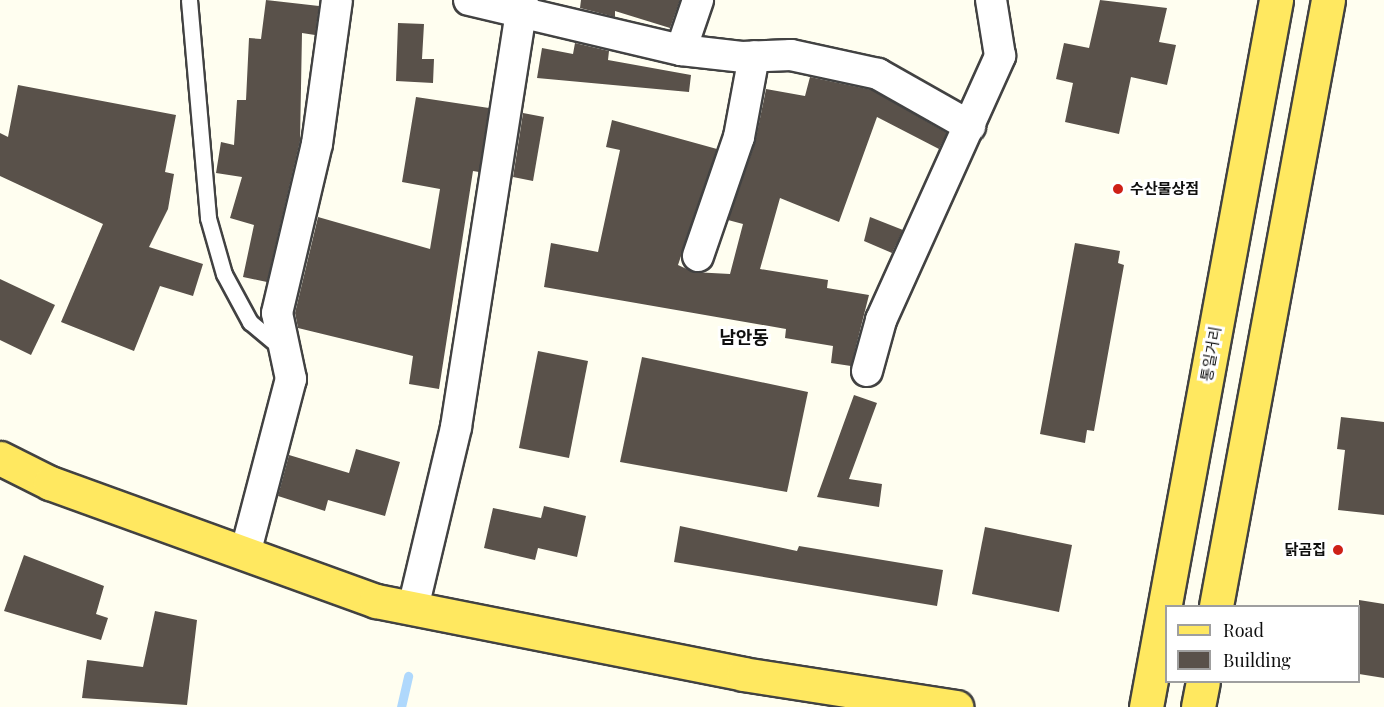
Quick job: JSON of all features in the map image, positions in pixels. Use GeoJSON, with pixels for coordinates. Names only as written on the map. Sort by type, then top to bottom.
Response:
{"type":"FeatureCollection","features":[{"type":"Feature","properties":{"kind":"main road","name":"통일거리"},"geometry":{"type":"LineString","coordinates":[[1146,707],[1276,0]]}},
{"type":"Feature","properties":{"kind":"main road"},"geometry":{"type":"LineString","coordinates":[[1216,605],[1328,0]]}},
{"type":"Feature","properties":{"kind":"main road"},"geometry":{"type":"LineString","coordinates":[[0,458],[50,483],[376,600],[743,674],[956,707]]}},
{"type":"Feature","properties":{"kind":"main road"},"geometry":{"type":"LineString","coordinates":[[1198,707],[1203,683]]}},
{"type":"Feature","properties":{"kind":"street"},"geometry":{"type":"LineString","coordinates":[[245,554],[291,379],[280,347],[277,313],[317,144],[337,0]]}},
{"type":"Feature","properties":{"kind":"street"},"geometry":{"type":"LineString","coordinates":[[469,0],[522,5],[681,50],[754,57],[790,55],[878,74],[970,126]]}},
{"type":"Feature","properties":{"kind":"street"},"geometry":{"type":"LineString","coordinates":[[681,50],[698,0]]}},
{"type":"Feature","properties":{"kind":"street"},"geometry":{"type":"LineString","coordinates":[[867,371],[881,320],[1000,56],[991,0]]}},
{"type":"Feature","properties":{"kind":"street"},"geometry":{"type":"LineString","coordinates":[[413,608],[456,427],[522,5]]}},
{"type":"Feature","properties":{"kind":"street"},"geometry":{"type":"LineString","coordinates":[[698,256],[739,137],[754,57]]}},
{"type":"Feature","properties":{"kind":"lane"},"geometry":{"type":"LineString","coordinates":[[189,0],[208,218],[224,274],[250,322],[280,347]]}},
{"type":"Feature","properties":{"kind":"building"},"geometry":{"type":"Polygon","coordinates":[[[266,0],[319,6],[315,35],[302,33],[300,141],[267,282],[243,277],[254,225],[230,218],[242,177],[216,173],[221,142],[234,145],[237,100],[246,100],[249,38],[261,39],[266,0]]]}},
{"type":"Feature","properties":{"kind":"building"},"geometry":{"type":"Polygon","coordinates":[[[581,0],[680,0],[670,28],[615,11],[615,17],[580,8],[581,0]]]}},
{"type":"Feature","properties":{"kind":"building"},"geometry":{"type":"Polygon","coordinates":[[[1100,0],[1167,8],[1159,42],[1176,45],[1167,85],[1131,77],[1119,134],[1065,122],[1073,83],[1056,79],[1064,43],[1089,48],[1100,0]]]}},
{"type":"Feature","properties":{"kind":"building"},"geometry":{"type":"Polygon","coordinates":[[[398,23],[424,24],[422,59],[434,59],[433,83],[396,81],[398,23]]]}},
{"type":"Feature","properties":{"kind":"building"},"geometry":{"type":"Polygon","coordinates":[[[575,43],[609,51],[608,60],[691,75],[689,92],[537,78],[542,48],[573,54],[575,43]]]}},
{"type":"Feature","properties":{"kind":"building"},"geometry":{"type":"Polygon","coordinates":[[[810,77],[872,90],[947,133],[939,149],[877,117],[839,222],[780,198],[760,269],[828,280],[827,288],[869,295],[851,366],[831,363],[833,346],[785,338],[786,329],[544,287],[551,243],[598,252],[620,150],[606,147],[612,120],[717,149],[678,265],[693,272],[730,274],[743,224],[728,220],[755,143],[766,89],[805,96],[810,77]]]}},
{"type":"Feature","properties":{"kind":"building"},"geometry":{"type":"Polygon","coordinates":[[[18,85],[176,115],[165,172],[174,174],[168,209],[149,247],[203,264],[193,296],[160,286],[134,351],[61,322],[103,224],[0,176],[0,133],[8,137],[18,85]]]}},
{"type":"Feature","properties":{"kind":"building"},"geometry":{"type":"Polygon","coordinates":[[[416,97],[489,108],[479,172],[473,171],[439,389],[409,384],[413,356],[298,328],[295,313],[318,217],[430,249],[440,189],[402,182],[416,97]]]}},
{"type":"Feature","properties":{"kind":"building"},"geometry":{"type":"Polygon","coordinates":[[[523,113],[544,117],[533,181],[513,177],[523,113]]]}},
{"type":"Feature","properties":{"kind":"building"},"geometry":{"type":"Polygon","coordinates":[[[870,217],[903,230],[892,253],[864,241],[870,217]]]}},
{"type":"Feature","properties":{"kind":"building"},"geometry":{"type":"Polygon","coordinates":[[[1075,243],[1120,251],[1118,263],[1124,265],[1094,431],[1087,430],[1085,443],[1040,434],[1075,243]]]}},
{"type":"Feature","properties":{"kind":"building"},"geometry":{"type":"Polygon","coordinates":[[[0,279],[55,305],[31,355],[0,340],[0,279]]]}},
{"type":"Feature","properties":{"kind":"building"},"geometry":{"type":"Polygon","coordinates":[[[538,351],[588,361],[569,458],[519,448],[538,351]]]}},
{"type":"Feature","properties":{"kind":"building"},"geometry":{"type":"Polygon","coordinates":[[[642,357],[808,392],[787,492],[620,462],[642,357]]]}},
{"type":"Feature","properties":{"kind":"building"},"geometry":{"type":"Polygon","coordinates":[[[854,395],[877,403],[849,479],[882,484],[879,507],[817,497],[854,395]]]}},
{"type":"Feature","properties":{"kind":"building"},"geometry":{"type":"Polygon","coordinates":[[[1341,417],[1384,422],[1384,515],[1338,510],[1345,450],[1337,449],[1341,417]]]}},
{"type":"Feature","properties":{"kind":"building"},"geometry":{"type":"Polygon","coordinates":[[[356,449],[400,462],[385,516],[328,500],[325,511],[278,496],[289,455],[349,473],[356,449]]]}},
{"type":"Feature","properties":{"kind":"building"},"geometry":{"type":"Polygon","coordinates":[[[544,506],[586,516],[577,557],[538,548],[535,560],[484,548],[493,508],[541,518],[544,506]]]}},
{"type":"Feature","properties":{"kind":"building"},"geometry":{"type":"Polygon","coordinates":[[[680,526],[797,551],[799,546],[943,570],[937,606],[674,562],[680,526]]]}},
{"type":"Feature","properties":{"kind":"building"},"geometry":{"type":"Polygon","coordinates":[[[985,527],[1072,545],[1059,612],[972,594],[985,527]]]}},
{"type":"Feature","properties":{"kind":"building"},"geometry":{"type":"Polygon","coordinates":[[[24,555],[104,586],[96,614],[108,618],[101,640],[4,611],[24,555]]]}},
{"type":"Feature","properties":{"kind":"building"},"geometry":{"type":"Polygon","coordinates":[[[1359,600],[1384,604],[1384,678],[1360,674],[1359,600]]]}},
{"type":"Feature","properties":{"kind":"building"},"geometry":{"type":"Polygon","coordinates":[[[155,611],[197,620],[187,705],[82,698],[87,660],[143,667],[155,611]]]}},
{"type":"Feature","properties":{"kind":"waterway"},"geometry":{"type":"LineString","coordinates":[[401,707],[408,676]]}},
{"type":"Feature","properties":{"kind":"place","name":"수산물상점"},"geometry":{"type":"Point","coordinates":[1118,189]}},
{"type":"Feature","properties":{"kind":"place","name":"닭곰집"},"geometry":{"type":"Point","coordinates":[1338,550]}},
{"type":"Feature","properties":{"kind":"district","name":"남안동"},"geometry":{"type":"Point","coordinates":[744,337]}}]}
